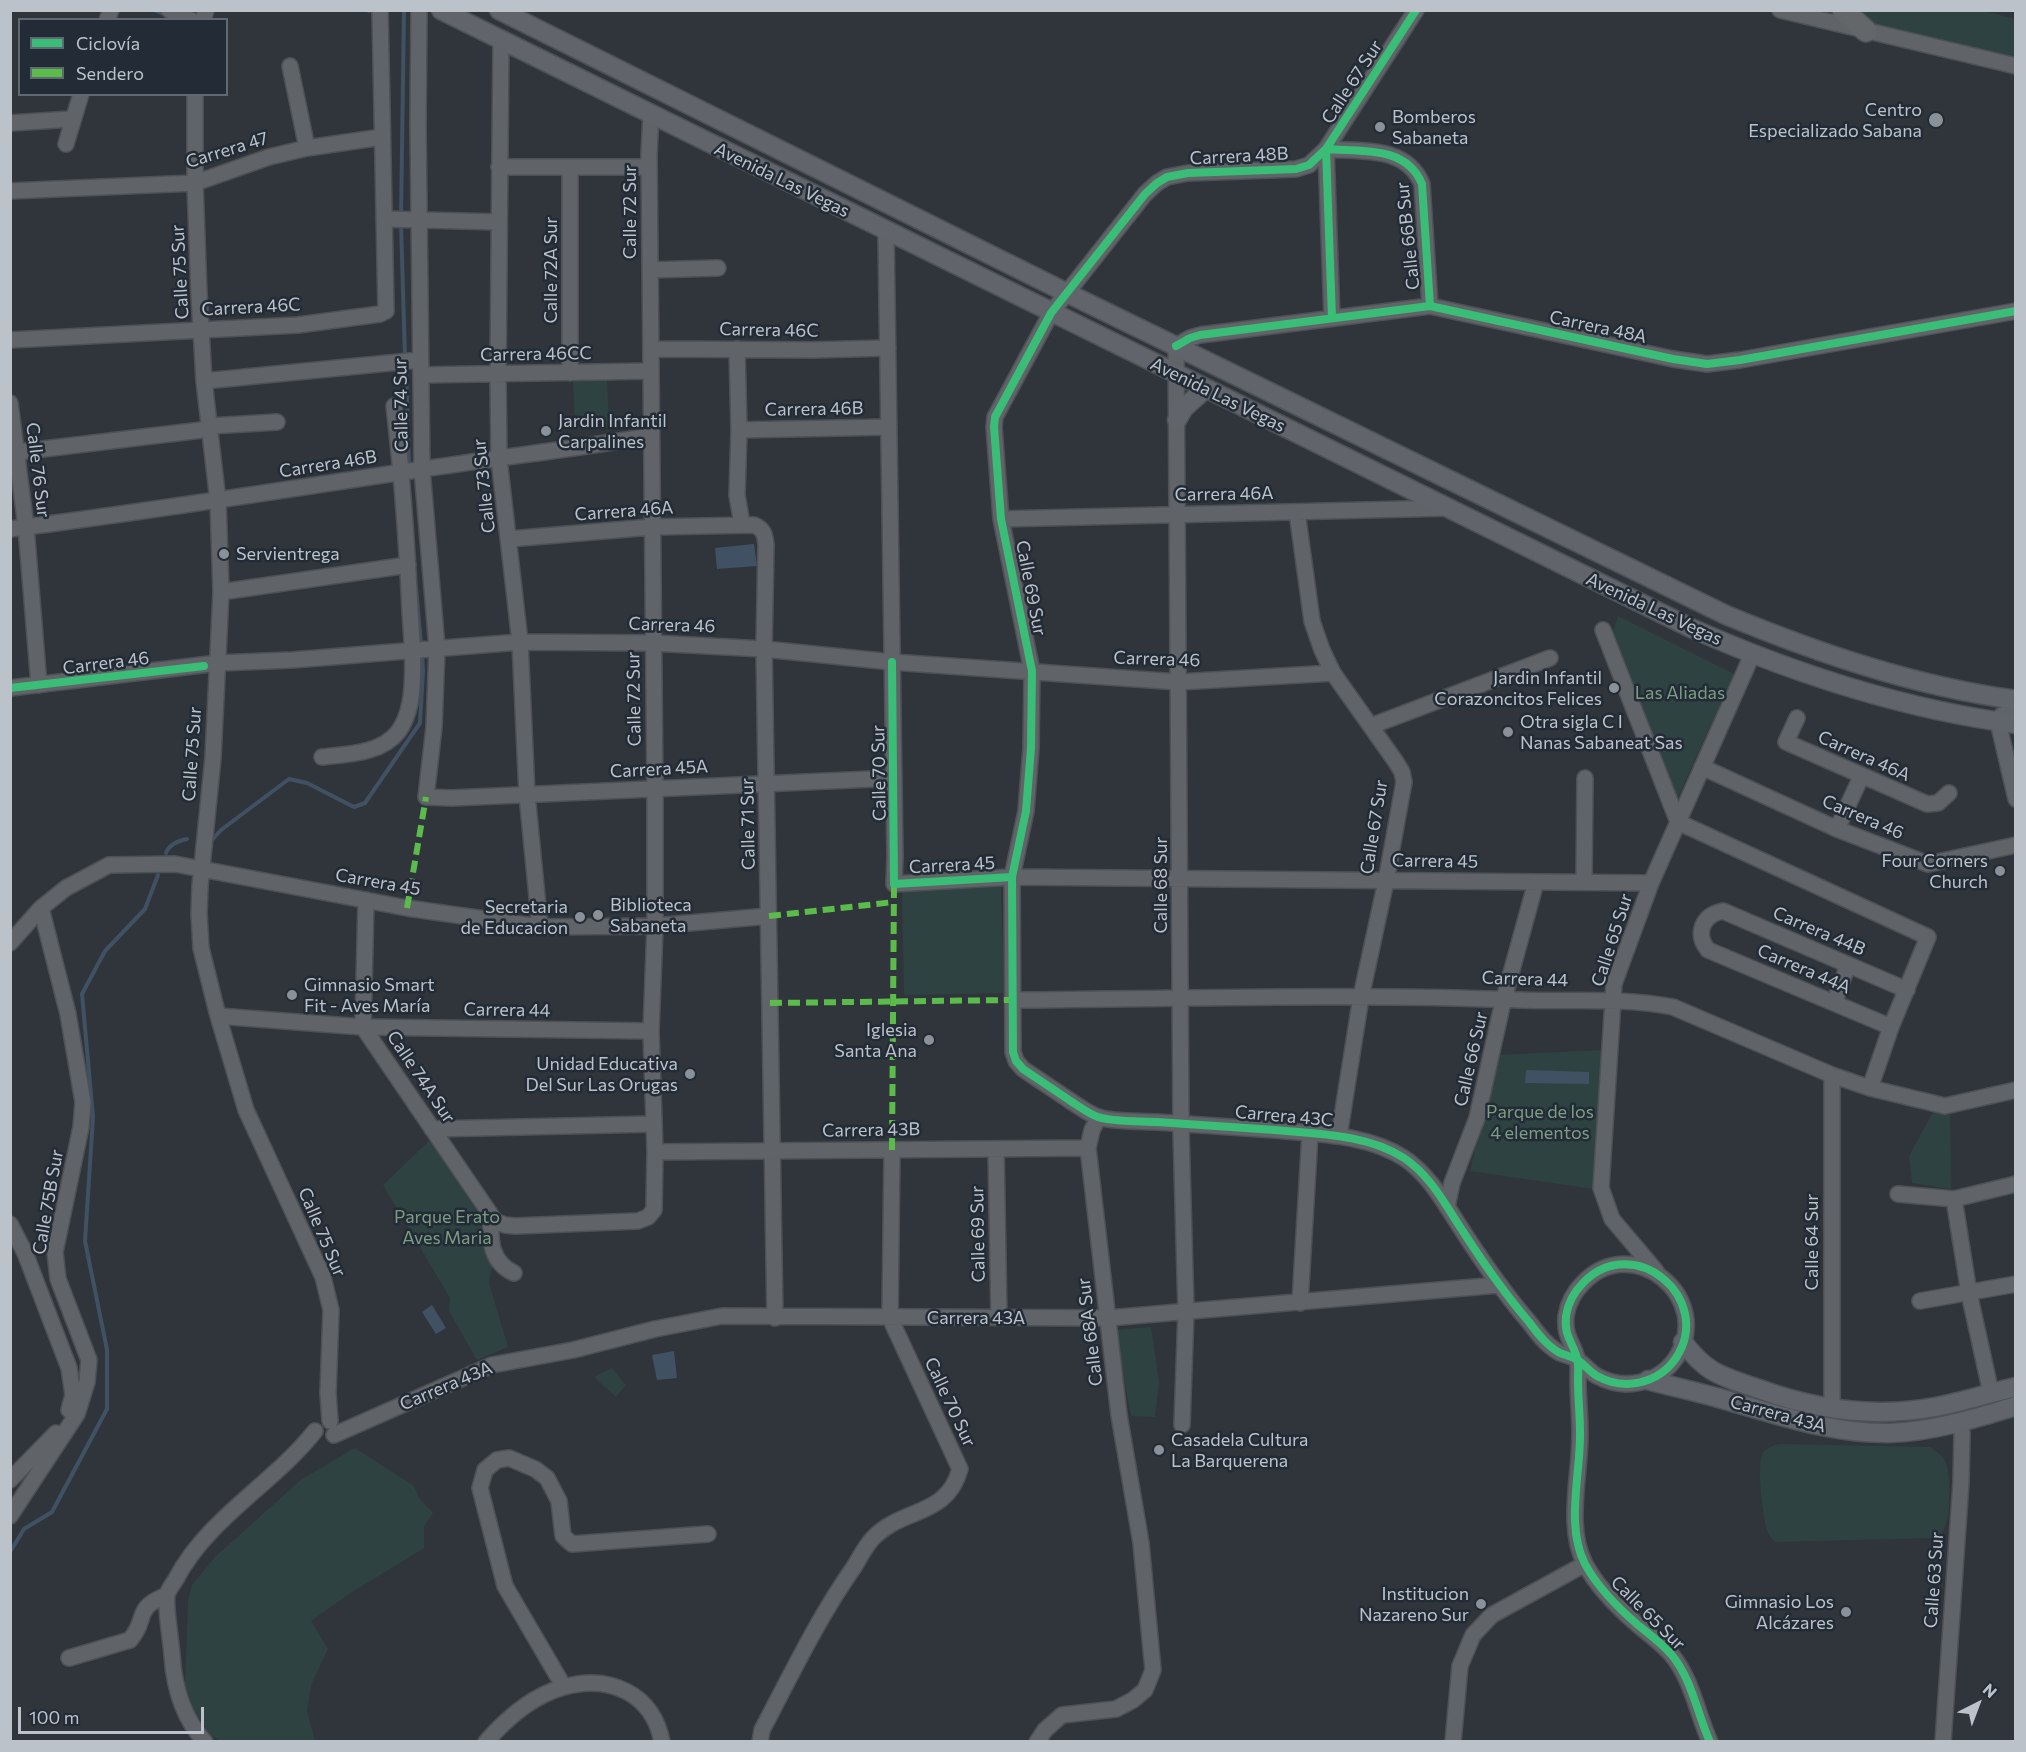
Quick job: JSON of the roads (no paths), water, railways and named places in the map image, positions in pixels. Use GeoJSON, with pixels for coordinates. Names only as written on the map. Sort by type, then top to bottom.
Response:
{"type":"FeatureCollection","features":[{"type":"Feature","properties":{"kind":"highway"},"geometry":{"type":"LineString","coordinates":[[1843,10],[1866,31]]}},
{"type":"Feature","properties":{"kind":"main road","name":"Avenida Las Vegas"},"geometry":{"type":"LineString","coordinates":[[441,10],[1176,375],[1651,608],[1752,655],[1879,697],[2007,723]]}},
{"type":"Feature","properties":{"kind":"main road","name":"Avenida Las Vegas"},"geometry":{"type":"LineString","coordinates":[[498,10],[1067,293],[1726,615],[1790,641],[1874,670],[1928,683],[2016,699]]}},
{"type":"Feature","properties":{"kind":"main road"},"geometry":{"type":"LineString","coordinates":[[1177,420],[1184,408],[1205,389]]}},
{"type":"Feature","properties":{"kind":"main road","name":"Carrera 43A"},"geometry":{"type":"LineString","coordinates":[[1683,1342],[1702,1365],[1716,1374],[1791,1401],[1832,1409],[1877,1412],[1935,1407],[2016,1387]]}},
{"type":"Feature","properties":{"kind":"main road","name":"Carrera 43A"},"geometry":{"type":"LineString","coordinates":[[1648,1380],[1714,1396],[1791,1420],[1823,1427],[1890,1433],[1920,1430],[2016,1406]]}},
{"type":"Feature","properties":{"kind":"street"},"geometry":{"type":"LineString","coordinates":[[169,10],[187,18]]}},
{"type":"Feature","properties":{"kind":"street"},"geometry":{"type":"LineString","coordinates":[[380,10],[382,137],[387,219],[499,222]]}},
{"type":"Feature","properties":{"kind":"street","name":"Calle 74 Sur"},"geometry":{"type":"LineString","coordinates":[[322,757],[381,747],[397,733],[405,721],[424,649],[408,565],[418,365],[413,220],[419,10]]}},
{"type":"Feature","properties":{"kind":"street","name":"Calle 67 Sur"},"geometry":{"type":"LineString","coordinates":[[1332,318],[1326,149],[1416,10]]}},
{"type":"Feature","properties":{"kind":"street"},"geometry":{"type":"LineString","coordinates":[[1780,10],[2016,66]]}},
{"type":"Feature","properties":{"kind":"street","name":"Calle 73 Sur"},"geometry":{"type":"LineString","coordinates":[[501,40],[499,459],[520,642],[527,795],[540,927]]}},
{"type":"Feature","properties":{"kind":"street"},"geometry":{"type":"LineString","coordinates":[[290,66],[307,148]]}},
{"type":"Feature","properties":{"kind":"street"},"geometry":{"type":"LineString","coordinates":[[66,144],[80,96]]}},
{"type":"Feature","properties":{"kind":"street","name":"Calle 75 Sur"},"geometry":{"type":"LineString","coordinates":[[195,96],[195,183],[204,381],[218,501],[221,592],[213,758],[199,914],[201,948],[218,1016],[246,1110],[323,1277],[331,1310],[326,1429]]}},
{"type":"Feature","properties":{"kind":"street","name":"Calle 72 Sur"},"geometry":{"type":"LineString","coordinates":[[495,1220],[515,1226],[638,1221],[648,1217],[654,1210],[655,1152],[651,1031],[655,926],[655,789],[649,166],[651,114]]}},
{"type":"Feature","properties":{"kind":"street"},"geometry":{"type":"LineString","coordinates":[[10,123],[72,119]]}},
{"type":"Feature","properties":{"kind":"street","name":"Carrera 47"},"geometry":{"type":"LineString","coordinates":[[10,191],[195,183],[232,169],[307,148],[382,137]]}},
{"type":"Feature","properties":{"kind":"street","name":"Calle 66B Sur"},"geometry":{"type":"LineString","coordinates":[[1326,149],[1390,154],[1410,165],[1417,172],[1422,184],[1430,306]]}},
{"type":"Feature","properties":{"kind":"street","name":"Carrera 48B"},"geometry":{"type":"LineString","coordinates":[[1167,177],[1188,173],[1296,168],[1309,165],[1326,149]]}},
{"type":"Feature","properties":{"kind":"street"},"geometry":{"type":"LineString","coordinates":[[499,167],[649,166]]}},
{"type":"Feature","properties":{"kind":"street","name":"Calle 72A Sur"},"geometry":{"type":"LineString","coordinates":[[570,167],[570,373]]}},
{"type":"Feature","properties":{"kind":"street","name":"Calle 69 Sur"},"geometry":{"type":"LineString","coordinates":[[1016,1061],[1013,1052],[1012,878],[1026,811],[1031,748],[1032,671],[1002,519],[995,417],[1051,313],[1145,194],[1167,177]]}},
{"type":"Feature","properties":{"kind":"street","name":"Carrera 46C"},"geometry":{"type":"LineString","coordinates":[[10,340],[298,325],[381,314],[386,311],[387,219]]}},
{"type":"Feature","properties":{"kind":"street","name":"Calle 70 Sur"},"geometry":{"type":"LineString","coordinates":[[886,231],[894,884]]}},
{"type":"Feature","properties":{"kind":"street"},"geometry":{"type":"LineString","coordinates":[[650,270],[718,268]]}},
{"type":"Feature","properties":{"kind":"street","name":"Carrera 48A"},"geometry":{"type":"LineString","coordinates":[[1176,346],[1200,335],[1430,306],[1673,359],[1707,364],[2016,311]]}},
{"type":"Feature","properties":{"kind":"street","name":"Calle 68 Sur"},"geometry":{"type":"LineString","coordinates":[[1176,346],[1182,1123],[1186,1311],[1182,1425]]}},
{"type":"Feature","properties":{"kind":"street","name":"Carrera 46C"},"geometry":{"type":"LineString","coordinates":[[651,349],[888,348]]}},
{"type":"Feature","properties":{"kind":"street"},"geometry":{"type":"LineString","coordinates":[[737,349],[739,430],[737,495],[742,525]]}},
{"type":"Feature","properties":{"kind":"street","name":"Carrera 46CC"},"geometry":{"type":"LineString","coordinates":[[204,381],[390,363],[498,374],[651,371]]}},
{"type":"Feature","properties":{"kind":"street","name":"Calle 76 Sur"},"geometry":{"type":"LineString","coordinates":[[10,403],[18,528],[39,686]]}},
{"type":"Feature","properties":{"kind":"street","name":"Calle 74 Sur"},"geometry":{"type":"LineString","coordinates":[[394,406],[412,470],[424,649],[434,727],[426,797]]}},
{"type":"Feature","properties":{"kind":"street"},"geometry":{"type":"LineString","coordinates":[[14,453],[210,427],[277,422]]}},
{"type":"Feature","properties":{"kind":"street","name":"Carrera 46B"},"geometry":{"type":"LineString","coordinates":[[739,430],[889,427]]}},
{"type":"Feature","properties":{"kind":"street","name":"Carrera 46B"},"geometry":{"type":"LineString","coordinates":[[18,528],[218,501],[412,470],[651,436]]}},
{"type":"Feature","properties":{"kind":"street","name":"Carrera 46A"},"geometry":{"type":"LineString","coordinates":[[1002,519],[1448,508]]}},
{"type":"Feature","properties":{"kind":"street","name":"Calle 67 Sur"},"geometry":{"type":"LineString","coordinates":[[1297,512],[1312,621],[1333,673],[1396,762],[1402,772],[1404,782],[1361,997],[1339,1136]]}},
{"type":"Feature","properties":{"kind":"street","name":"Carrera 46A"},"geometry":{"type":"LineString","coordinates":[[509,539],[652,526],[742,525]]}},
{"type":"Feature","properties":{"kind":"street","name":"Calle 71 Sur"},"geometry":{"type":"LineString","coordinates":[[742,525],[758,526],[765,533],[766,545],[764,649],[775,1318]]}},
{"type":"Feature","properties":{"kind":"street"},"geometry":{"type":"LineString","coordinates":[[221,592],[408,565]]}},
{"type":"Feature","properties":{"kind":"street"},"geometry":{"type":"LineString","coordinates":[[1603,630],[1678,822],[1928,937],[1870,1088]]}},
{"type":"Feature","properties":{"kind":"street","name":"Carrera 46"},"geometry":{"type":"LineString","coordinates":[[10,688],[218,663],[292,660],[520,642],[653,643],[764,649],[892,662],[1179,682],[1333,673]]}},
{"type":"Feature","properties":{"kind":"street"},"geometry":{"type":"LineString","coordinates":[[1016,671],[1027,661],[1029,653]]}},
{"type":"Feature","properties":{"kind":"street","name":"Calle 65 Sur"},"geometry":{"type":"LineString","coordinates":[[1659,1275],[1612,1219],[1601,1188],[1614,984],[1651,883],[1752,655]]}},
{"type":"Feature","properties":{"kind":"street"},"geometry":{"type":"LineString","coordinates":[[1371,726],[1550,658]]}},
{"type":"Feature","properties":{"kind":"street"},"geometry":{"type":"LineString","coordinates":[[2016,710],[2002,715],[2007,723],[2016,799]]}},
{"type":"Feature","properties":{"kind":"street","name":"Carrera 46A"},"geometry":{"type":"LineString","coordinates":[[1797,718],[1786,742],[1861,777],[1927,804],[1938,803],[1949,793]]}},
{"type":"Feature","properties":{"kind":"street","name":"Carrera 46"},"geometry":{"type":"LineString","coordinates":[[1702,767],[1837,829],[1928,864],[2016,845]]}},
{"type":"Feature","properties":{"kind":"street"},"geometry":{"type":"LineString","coordinates":[[1837,829],[1861,777]]}},
{"type":"Feature","properties":{"kind":"street","name":"Carrera 45A"},"geometry":{"type":"LineString","coordinates":[[426,797],[527,795],[894,778]]}},
{"type":"Feature","properties":{"kind":"street"},"geometry":{"type":"LineString","coordinates":[[1584,882],[1585,778]]}},
{"type":"Feature","properties":{"kind":"street","name":"Carrera 45"},"geometry":{"type":"LineString","coordinates":[[10,943],[41,908],[66,888],[109,864],[175,864],[407,908],[540,927],[655,926],[769,916]]}},
{"type":"Feature","properties":{"kind":"street","name":"Carrera 45"},"geometry":{"type":"LineString","coordinates":[[894,884],[1012,878],[1651,883]]}},
{"type":"Feature","properties":{"kind":"street","name":"Calle 66 Sur"},"geometry":{"type":"LineString","coordinates":[[1447,1207],[1452,1183],[1478,1118],[1504,999],[1536,882]]}},
{"type":"Feature","properties":{"kind":"street","name":"Calle 74A Sur"},"geometry":{"type":"LineString","coordinates":[[366,900],[363,1027],[495,1220]]}},
{"type":"Feature","properties":{"kind":"street","name":"Calle 75B Sur"},"geometry":{"type":"LineString","coordinates":[[10,1516],[77,1414],[87,1382],[89,1360],[58,1279],[55,1252],[81,1127],[82,1102],[68,1014],[41,908]]}},
{"type":"Feature","properties":{"kind":"street","name":"Carrera 44B"},"geometry":{"type":"LineString","coordinates":[[1703,944],[1701,937],[1704,922],[1723,911],[1907,990]]}},
{"type":"Feature","properties":{"kind":"street","name":"Carrera 44A"},"geometry":{"type":"LineString","coordinates":[[1703,944],[1708,950],[1892,1027]]}},
{"type":"Feature","properties":{"kind":"street"},"geometry":{"type":"LineString","coordinates":[[1834,1003],[1848,965]]}},
{"type":"Feature","properties":{"kind":"street","name":"Carrera 44"},"geometry":{"type":"LineString","coordinates":[[1012,1000],[1453,997],[1647,1002],[1673,1007],[1748,1037],[1832,1075],[1870,1088],[1945,1106],[2016,1090]]}},
{"type":"Feature","properties":{"kind":"street","name":"Carrera 44"},"geometry":{"type":"LineString","coordinates":[[218,1016],[363,1027],[651,1031]]}},
{"type":"Feature","properties":{"kind":"street","name":"Carrera 43C"},"geometry":{"type":"LineString","coordinates":[[1016,1061],[1023,1070],[1099,1117],[1339,1136],[1373,1145],[1403,1158],[1432,1184],[1498,1285]]}},
{"type":"Feature","properties":{"kind":"street","name":"Calle 64 Sur"},"geometry":{"type":"LineString","coordinates":[[1832,1075],[1832,1409]]}},
{"type":"Feature","properties":{"kind":"street","name":"Calle 68A Sur"},"geometry":{"type":"LineString","coordinates":[[1037,1742],[1045,1730],[1062,1715],[1116,1708],[1133,1701],[1145,1690],[1153,1670],[1141,1543],[1119,1414],[1088,1148],[1092,1130],[1099,1117]]}},
{"type":"Feature","properties":{"kind":"street"},"geometry":{"type":"LineString","coordinates":[[432,1129],[654,1124]]}},
{"type":"Feature","properties":{"kind":"street"},"geometry":{"type":"LineString","coordinates":[[1300,1303],[1310,1133]]}},
{"type":"Feature","properties":{"kind":"street","name":"Carrera 43B"},"geometry":{"type":"LineString","coordinates":[[655,1152],[1088,1148]]}},
{"type":"Feature","properties":{"kind":"street","name":"Calle 70 Sur"},"geometry":{"type":"LineString","coordinates":[[759,1742],[762,1730],[808,1642],[842,1584],[875,1537],[910,1515],[936,1504],[949,1494],[956,1483],[960,1468],[890,1318],[892,1149]]}},
{"type":"Feature","properties":{"kind":"street","name":"Calle 69 Sur"},"geometry":{"type":"LineString","coordinates":[[996,1149],[999,1318]]}},
{"type":"Feature","properties":{"kind":"street"},"geometry":{"type":"LineString","coordinates":[[1898,1194],[1954,1198],[2016,1184]]}},
{"type":"Feature","properties":{"kind":"street"},"geometry":{"type":"LineString","coordinates":[[1954,1198],[1970,1293],[1991,1393]]}},
{"type":"Feature","properties":{"kind":"street"},"geometry":{"type":"LineString","coordinates":[[495,1220],[492,1246],[496,1259],[504,1268],[514,1273]]}},
{"type":"Feature","properties":{"kind":"street"},"geometry":{"type":"LineString","coordinates":[[10,1224],[25,1253],[69,1368],[74,1395],[67,1418],[50,1440],[10,1480]]}},
{"type":"Feature","properties":{"kind":"street"},"geometry":{"type":"LineString","coordinates":[[1616,1265],[1645,1268],[1659,1275],[1675,1291],[1684,1312],[1686,1327],[1683,1342],[1678,1355],[1670,1365],[1660,1374],[1648,1380],[1632,1384],[1617,1384],[1601,1379],[1588,1371],[1577,1359],[1570,1346],[1566,1331],[1566,1316],[1570,1301],[1588,1278],[1601,1270],[1616,1265]]}},
{"type":"Feature","properties":{"kind":"street"},"geometry":{"type":"LineString","coordinates":[[1920,1301],[2016,1284]]}},
{"type":"Feature","properties":{"kind":"street"},"geometry":{"type":"LineString","coordinates":[[1498,1285],[1542,1339],[1559,1352],[1577,1359]]}},
{"type":"Feature","properties":{"kind":"street","name":"Carrera 43A"},"geometry":{"type":"LineString","coordinates":[[326,1429],[357,1423],[492,1365],[573,1350],[656,1329],[722,1316],[775,1318],[1108,1317],[1498,1285]]}},
{"type":"Feature","properties":{"kind":"street","name":"Calle 65 Sur"},"geometry":{"type":"LineString","coordinates":[[1577,1359],[1581,1434],[1576,1494],[1577,1533],[1585,1564],[1615,1604],[1673,1657],[1688,1681],[1710,1742]]}},
{"type":"Feature","properties":{"kind":"street"},"geometry":{"type":"LineString","coordinates":[[329,1397],[342,1416],[357,1423]]}},
{"type":"Feature","properties":{"kind":"street","name":"Calle 63 Sur"},"geometry":{"type":"LineString","coordinates":[[1942,1742],[1961,1482],[1962,1433],[1959,1421]]}},
{"type":"Feature","properties":{"kind":"street"},"geometry":{"type":"LineString","coordinates":[[205,1742],[190,1721],[176,1694],[167,1595],[189,1556],[237,1505],[326,1429]]}},
{"type":"Feature","properties":{"kind":"street"},"geometry":{"type":"LineString","coordinates":[[564,1687],[505,1586],[480,1488],[485,1470],[497,1460],[509,1458],[535,1468],[547,1478],[560,1501],[564,1536],[572,1545],[708,1534]]}},
{"type":"Feature","properties":{"kind":"street"},"geometry":{"type":"LineString","coordinates":[[1453,1742],[1460,1666],[1473,1635],[1492,1615],[1585,1564]]}},
{"type":"Feature","properties":{"kind":"street"},"geometry":{"type":"LineString","coordinates":[[69,1658],[130,1640],[136,1633],[144,1609],[150,1602],[167,1595]]}},
{"type":"Feature","properties":{"kind":"street"},"geometry":{"type":"LineString","coordinates":[[486,1742],[502,1724],[540,1698],[564,1687],[586,1684],[612,1685],[640,1699],[659,1725],[662,1742]]}},
{"type":"Feature","properties":{"kind":"water"},"geometry":{"type":"Polygon","coordinates":[[[754,544],[757,566],[717,569],[715,548],[754,544]]]}},
{"type":"Feature","properties":{"kind":"water"},"geometry":{"type":"Polygon","coordinates":[[[1526,1070],[1589,1072],[1589,1084],[1525,1083],[1526,1070]]]}},
{"type":"Feature","properties":{"kind":"water"},"geometry":{"type":"Polygon","coordinates":[[[432,1305],[446,1328],[436,1334],[422,1312],[432,1305]]]}},
{"type":"Feature","properties":{"kind":"water"},"geometry":{"type":"Polygon","coordinates":[[[674,1351],[677,1378],[657,1380],[652,1355],[674,1351]]]}},
{"type":"Feature","properties":{"kind":"waterway"},"geometry":{"type":"LineString","coordinates":[[154,10],[161,13]]}},
{"type":"Feature","properties":{"kind":"waterway"},"geometry":{"type":"LineString","coordinates":[[401,217],[404,10]]}},
{"type":"Feature","properties":{"kind":"waterway"},"geometry":{"type":"LineString","coordinates":[[401,224],[405,358]]}},
{"type":"Feature","properties":{"kind":"waterway"},"geometry":{"type":"LineString","coordinates":[[406,365],[409,469]]}},
{"type":"Feature","properties":{"kind":"waterway"},"geometry":{"type":"LineString","coordinates":[[416,587],[421,645]]}},
{"type":"Feature","properties":{"kind":"waterway"},"geometry":{"type":"LineString","coordinates":[[213,839],[221,830],[289,779],[307,783],[354,807],[365,803],[420,723],[422,653]]}},
{"type":"Feature","properties":{"kind":"waterway"},"geometry":{"type":"LineString","coordinates":[[166,853],[172,845],[187,839]]}},
{"type":"Feature","properties":{"kind":"waterway"},"geometry":{"type":"LineString","coordinates":[[10,1552],[24,1529],[52,1512],[107,1409],[107,1350],[85,1241],[93,1117],[82,994],[105,951],[145,909],[158,875]]}},
{"type":"Feature","properties":{"kind":"place","name":"Centro Especializado Sabana"},"geometry":{"type":"Point","coordinates":[1936,120]}},
{"type":"Feature","properties":{"kind":"place","name":"Bomberos Sabaneta"},"geometry":{"type":"Point","coordinates":[1380,127]}},
{"type":"Feature","properties":{"kind":"place","name":"Jardin Infantil Carpalines"},"geometry":{"type":"Point","coordinates":[546,431]}},
{"type":"Feature","properties":{"kind":"place","name":"Servientrega"},"geometry":{"type":"Point","coordinates":[224,554]}},
{"type":"Feature","properties":{"kind":"place","name":"Jardin Infantil Corazoncitos Felices"},"geometry":{"type":"Point","coordinates":[1614,688]}},
{"type":"Feature","properties":{"kind":"place","name":"Otra sigla C I Nanas Sabaneat Sas"},"geometry":{"type":"Point","coordinates":[1508,732]}},
{"type":"Feature","properties":{"kind":"place","name":"Four Corners Church"},"geometry":{"type":"Point","coordinates":[2000,871]}},
{"type":"Feature","properties":{"kind":"place","name":"Biblioteca Sabaneta"},"geometry":{"type":"Point","coordinates":[598,915]}},
{"type":"Feature","properties":{"kind":"place","name":"Secretaria de Educacion"},"geometry":{"type":"Point","coordinates":[580,917]}},
{"type":"Feature","properties":{"kind":"place","name":"Gimnasio Smart Fit - Aves María"},"geometry":{"type":"Point","coordinates":[292,995]}},
{"type":"Feature","properties":{"kind":"place","name":"Iglesia Santa Ana"},"geometry":{"type":"Point","coordinates":[929,1040]}},
{"type":"Feature","properties":{"kind":"place","name":"Unidad Educativa Del Sur Las Orugas"},"geometry":{"type":"Point","coordinates":[690,1074]}},
{"type":"Feature","properties":{"kind":"place","name":"Casadela Cultura La Barquerena"},"geometry":{"type":"Point","coordinates":[1159,1450]}},
{"type":"Feature","properties":{"kind":"place","name":"Institucion Nazareno Sur"},"geometry":{"type":"Point","coordinates":[1481,1604]}},
{"type":"Feature","properties":{"kind":"place","name":"Gimnasio Los Alcázares"},"geometry":{"type":"Point","coordinates":[1846,1612]}},
{"type":"Feature","properties":{"kind":"park label","name":"Las Aliadas"},"geometry":{"type":"Point","coordinates":[1680,693]}},
{"type":"Feature","properties":{"kind":"park label","name":"Parque de los 4 elementos"},"geometry":{"type":"Point","coordinates":[1540,1122]}},
{"type":"Feature","properties":{"kind":"park label","name":"Parque Erato Aves Maria"},"geometry":{"type":"Point","coordinates":[447,1227]}}]}
